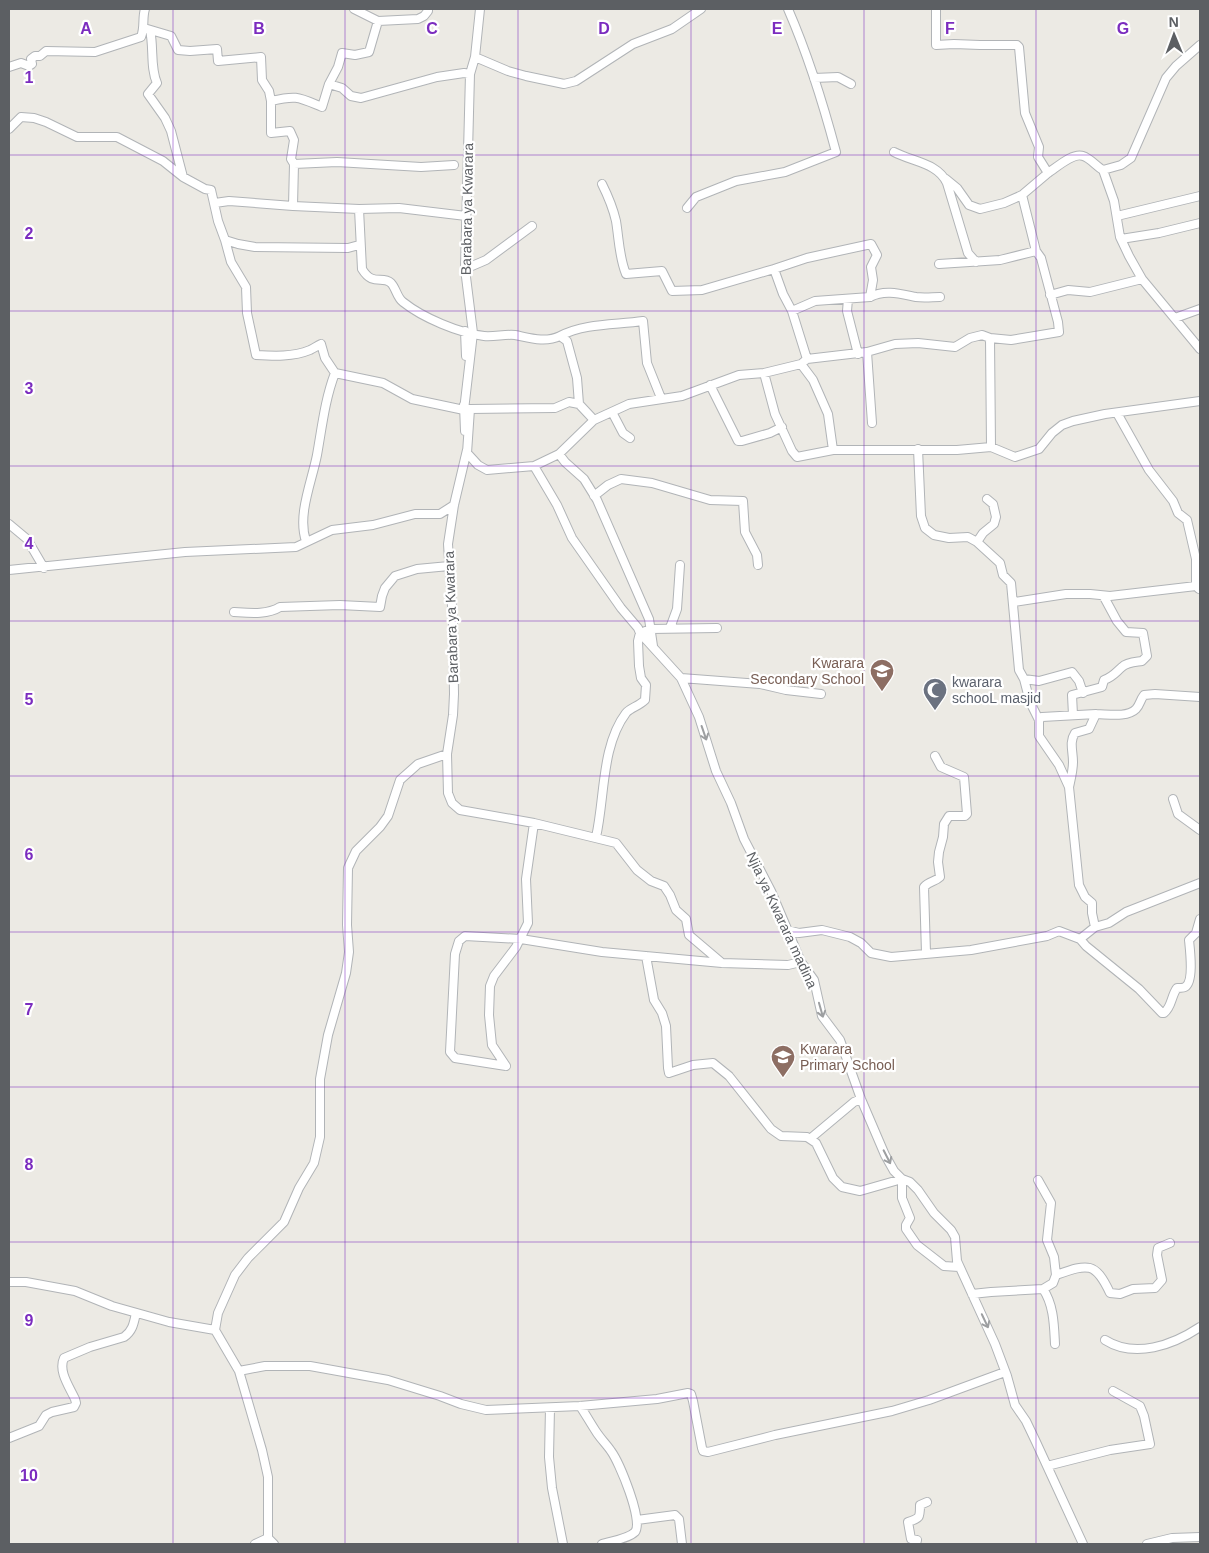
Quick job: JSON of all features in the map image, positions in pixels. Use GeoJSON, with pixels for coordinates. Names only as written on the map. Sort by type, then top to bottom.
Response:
{"type":"FeatureCollection","features":[{"type":"Feature","properties":{"kind":"street"},"geometry":{"type":"LineString","coordinates":[[145,9],[143,14],[153,52],[152,65],[157,83],[148,94],[165,118],[171,131],[183,177]]}},
{"type":"Feature","properties":{"kind":"street"},"geometry":{"type":"LineString","coordinates":[[354,9],[378,20],[418,18],[424,16],[428,9]]}},
{"type":"Feature","properties":{"kind":"street","name":"Barabara ya Kwarara"},"geometry":{"type":"LineString","coordinates":[[480,9],[475,57],[470,74],[465,269],[469,332],[467,453],[454,505],[448,544],[454,694],[447,754],[448,793],[452,803],[460,810],[534,823],[616,843],[637,870],[651,881],[664,886],[676,910],[686,919],[689,935],[722,962]]}},
{"type":"Feature","properties":{"kind":"street"},"geometry":{"type":"LineString","coordinates":[[475,57],[508,71],[564,84],[576,81],[633,44],[672,29],[701,9]]}},
{"type":"Feature","properties":{"kind":"street"},"geometry":{"type":"LineString","coordinates":[[687,208],[696,197],[736,181],[786,172],[836,152],[814,78],[788,9]]}},
{"type":"Feature","properties":{"kind":"street"},"geometry":{"type":"LineString","coordinates":[[936,9],[936,45],[1019,46],[1025,113],[1038,147],[1038,157],[1048,173]]}},
{"type":"Feature","properties":{"kind":"street"},"geometry":{"type":"LineString","coordinates":[[271,101],[290,97],[301,98],[322,107],[342,53],[355,55],[369,52],[378,20]]}},
{"type":"Feature","properties":{"kind":"street"},"geometry":{"type":"LineString","coordinates":[[9,67],[21,63],[29,66],[32,64],[31,59],[35,56],[40,56],[46,51],[95,52],[141,36],[147,29]]}},
{"type":"Feature","properties":{"kind":"street"},"geometry":{"type":"LineString","coordinates":[[147,29],[171,36],[178,50],[216,49],[218,61],[261,57],[262,80],[269,91],[271,101],[271,133],[290,131],[294,140],[291,159],[294,164],[293,206]]}},
{"type":"Feature","properties":{"kind":"street"},"geometry":{"type":"LineString","coordinates":[[1103,170],[1121,164],[1131,158],[1166,78],[1176,66],[1200,45]]}},
{"type":"Feature","properties":{"kind":"street"},"geometry":{"type":"LineString","coordinates":[[329,84],[342,88],[351,96],[361,98],[437,77],[464,73],[470,74]]}},
{"type":"Feature","properties":{"kind":"street"},"geometry":{"type":"LineString","coordinates":[[814,78],[838,77],[851,84]]}},
{"type":"Feature","properties":{"kind":"street"},"geometry":{"type":"LineString","coordinates":[[9,129],[20,117],[34,118],[77,137],[117,137],[163,161],[183,177],[205,189],[211,190],[218,221],[226,240],[231,262],[246,287],[247,313],[256,354],[278,356],[296,354],[311,350],[321,344],[325,358],[335,373],[383,383],[412,399],[467,409],[555,408],[569,402],[579,404],[594,420]]}},
{"type":"Feature","properties":{"kind":"street"},"geometry":{"type":"LineString","coordinates":[[894,152],[932,167],[957,188],[969,205],[980,209],[1004,203],[1022,195],[1069,158],[1079,155],[1085,156],[1103,170],[1114,201],[1121,239],[1142,279],[1200,349]]}},
{"type":"Feature","properties":{"kind":"street"},"geometry":{"type":"LineString","coordinates":[[294,164],[337,162],[421,167],[454,165]]}},
{"type":"Feature","properties":{"kind":"street"},"geometry":{"type":"LineString","coordinates":[[944,178],[968,253],[976,262]]}},
{"type":"Feature","properties":{"kind":"street"},"geometry":{"type":"LineString","coordinates":[[602,184],[615,219],[621,260],[626,274],[662,272],[672,291],[692,291],[713,287],[807,258],[871,244],[877,255],[871,267],[873,280],[870,297]]}},
{"type":"Feature","properties":{"kind":"street"},"geometry":{"type":"LineString","coordinates":[[467,453],[478,465],[486,470],[534,466],[560,454],[594,420],[629,404],[682,396],[740,375],[764,373],[804,362],[858,354],[895,344],[918,343],[955,347],[970,338],[982,335],[990,338],[1011,340],[1058,332],[1058,322],[1041,258],[1036,251],[1022,195]]}},
{"type":"Feature","properties":{"kind":"street"},"geometry":{"type":"LineString","coordinates":[[1117,216],[1200,196]]}},
{"type":"Feature","properties":{"kind":"street"},"geometry":{"type":"LineString","coordinates":[[215,203],[229,201],[359,209],[400,208],[466,216]]}},
{"type":"Feature","properties":{"kind":"street"},"geometry":{"type":"LineString","coordinates":[[359,209],[359,245],[362,269],[367,276],[375,281],[385,280],[391,283],[401,301],[421,314],[446,325],[485,336],[513,335],[534,340],[554,339],[571,331],[591,326],[620,325],[643,321],[647,363],[660,398]]}},
{"type":"Feature","properties":{"kind":"street"},"geometry":{"type":"LineString","coordinates":[[1121,239],[1159,233],[1200,223]]}},
{"type":"Feature","properties":{"kind":"street"},"geometry":{"type":"LineString","coordinates":[[465,269],[486,260],[532,226]]}},
{"type":"Feature","properties":{"kind":"street"},"geometry":{"type":"LineString","coordinates":[[226,240],[255,247],[348,248],[359,245]]}},
{"type":"Feature","properties":{"kind":"street"},"geometry":{"type":"LineString","coordinates":[[939,264],[1000,260],[1036,251]]}},
{"type":"Feature","properties":{"kind":"street"},"geometry":{"type":"LineString","coordinates":[[774,269],[783,294],[792,311],[804,362],[828,414],[833,450]]}},
{"type":"Feature","properties":{"kind":"street"},"geometry":{"type":"LineString","coordinates":[[1050,295],[1068,290],[1090,292],[1142,279]]}},
{"type":"Feature","properties":{"kind":"street"},"geometry":{"type":"LineString","coordinates":[[792,311],[815,301],[870,297],[876,294],[897,293],[918,297],[940,297]]}},
{"type":"Feature","properties":{"kind":"street"},"geometry":{"type":"LineString","coordinates":[[848,299],[847,311],[858,354]]}},
{"type":"Feature","properties":{"kind":"street"},"geometry":{"type":"LineString","coordinates":[[1175,318],[1200,309]]}},
{"type":"Feature","properties":{"kind":"street"},"geometry":{"type":"LineString","coordinates":[[560,336],[567,341],[577,378],[579,404]]}},
{"type":"Feature","properties":{"kind":"street"},"geometry":{"type":"LineString","coordinates":[[990,338],[991,447]]}},
{"type":"Feature","properties":{"kind":"street"},"geometry":{"type":"LineString","coordinates":[[867,352],[872,423]]}},
{"type":"Feature","properties":{"kind":"street"},"geometry":{"type":"LineString","coordinates":[[306,541],[303,515],[329,390],[335,373]]}},
{"type":"Feature","properties":{"kind":"street"},"geometry":{"type":"LineString","coordinates":[[764,373],[775,414],[796,457],[833,450],[957,450],[991,447],[1009,456],[1018,456],[1039,449],[1052,432],[1062,425],[1073,421],[1200,400]]}},
{"type":"Feature","properties":{"kind":"street"},"geometry":{"type":"LineString","coordinates":[[710,386],[738,441],[770,433],[782,427]]}},
{"type":"Feature","properties":{"kind":"street"},"geometry":{"type":"LineString","coordinates":[[612,412],[623,433],[630,438]]}},
{"type":"Feature","properties":{"kind":"street"},"geometry":{"type":"LineString","coordinates":[[1014,602],[1066,594],[1104,596],[1198,588],[1196,558],[1187,520],[1178,512],[1149,470],[1117,413]]}},
{"type":"Feature","properties":{"kind":"street"},"geometry":{"type":"LineString","coordinates":[[918,449],[921,516],[925,528],[934,535],[950,538],[968,537],[977,542],[1000,563],[1003,575],[1011,583],[1020,670],[1030,702],[1039,720],[1039,736],[1059,766],[1069,787],[1079,885],[1085,897],[1092,903],[1095,927]]}},
{"type":"Feature","properties":{"kind":"street"},"geometry":{"type":"LineString","coordinates":[[560,454],[565,462],[584,479],[594,496],[649,619],[654,647]]}},
{"type":"Feature","properties":{"kind":"street"},"geometry":{"type":"LineString","coordinates":[[534,466],[557,505],[572,538],[640,633],[682,678],[760,684],[786,690],[821,694]]}},
{"type":"Feature","properties":{"kind":"street"},"geometry":{"type":"LineString","coordinates":[[594,496],[608,485],[621,480],[652,483],[710,500],[743,501],[745,532],[757,555],[758,565]]}},
{"type":"Feature","properties":{"kind":"street"},"geometry":{"type":"LineString","coordinates":[[977,542],[983,533],[994,524],[996,517],[993,504],[988,499]]}},
{"type":"Feature","properties":{"kind":"street"},"geometry":{"type":"LineString","coordinates":[[9,570],[44,568],[185,552],[296,547],[332,530],[373,525],[415,514],[440,514],[454,505]]}},
{"type":"Feature","properties":{"kind":"street"},"geometry":{"type":"LineString","coordinates":[[9,524],[27,539],[44,568]]}},
{"type":"Feature","properties":{"kind":"street"},"geometry":{"type":"LineString","coordinates":[[670,628],[677,609],[680,565]]}},
{"type":"Feature","properties":{"kind":"street"},"geometry":{"type":"LineString","coordinates":[[234,612],[260,613],[274,611],[280,607],[340,605],[380,607],[385,588],[395,576],[417,569],[449,566]]}},
{"type":"Feature","properties":{"kind":"street"},"geometry":{"type":"LineString","coordinates":[[1073,715],[1072,695],[1102,687],[1104,680],[1112,677],[1122,666],[1142,661],[1147,656],[1143,633],[1126,632],[1117,621],[1104,596]]}},
{"type":"Feature","properties":{"kind":"street"},"geometry":{"type":"LineString","coordinates":[[640,633],[651,629],[717,628]]}},
{"type":"Feature","properties":{"kind":"street"},"geometry":{"type":"LineString","coordinates":[[596,837],[608,761],[614,736],[619,723],[628,710],[638,706],[645,700],[646,685],[641,678],[639,666],[638,641],[640,633]]}},
{"type":"Feature","properties":{"kind":"street"},"geometry":{"type":"LineString","coordinates":[[1024,679],[1040,681],[1072,672],[1079,681],[1083,693]]}},
{"type":"Feature","properties":{"kind":"street","name":"Njia ya Kwarara madina"},"geometry":{"type":"LineString","coordinates":[[682,678],[699,717],[716,771],[731,803],[744,839],[772,891],[801,962],[814,980],[822,1016],[840,1040],[861,1099],[885,1155],[894,1171],[918,1190],[934,1213],[951,1230],[955,1237],[959,1267],[995,1344],[1014,1405],[1026,1421],[1084,1544]]}},
{"type":"Feature","properties":{"kind":"street"},"geometry":{"type":"LineString","coordinates":[[1039,720],[1042,717],[1132,712],[1144,695],[1200,697]]}},
{"type":"Feature","properties":{"kind":"street"},"geometry":{"type":"LineString","coordinates":[[1069,787],[1073,759],[1072,738],[1075,732],[1089,729],[1096,714]]}},
{"type":"Feature","properties":{"kind":"street"},"geometry":{"type":"LineString","coordinates":[[274,1544],[268,1538],[268,1477],[262,1450],[239,1371],[215,1330],[218,1313],[235,1275],[248,1258],[284,1222],[314,1163],[320,1137],[320,1079],[328,1035],[346,973],[349,952],[346,925],[348,868],[356,851],[380,827],[388,816],[400,780],[418,764],[447,754]]}},
{"type":"Feature","properties":{"kind":"street"},"geometry":{"type":"LineString","coordinates":[[926,953],[924,887],[928,882],[937,880],[940,877],[938,862],[944,824],[949,816],[965,816],[967,814],[964,778],[941,767],[935,756]]}},
{"type":"Feature","properties":{"kind":"street"},"geometry":{"type":"LineString","coordinates":[[1173,799],[1178,814],[1200,830]]}},
{"type":"Feature","properties":{"kind":"street"},"geometry":{"type":"LineString","coordinates":[[534,823],[526,879],[528,923],[521,939],[494,976],[490,986],[488,1015],[492,1044],[506,1066],[455,1058],[450,1052],[455,954],[459,941],[465,936],[521,939],[602,952],[722,962],[788,964],[801,962]]}},
{"type":"Feature","properties":{"kind":"street"},"geometry":{"type":"LineString","coordinates":[[1080,939],[1095,927],[1109,923],[1126,912],[1200,883]]}},
{"type":"Feature","properties":{"kind":"street"},"geometry":{"type":"LineString","coordinates":[[787,930],[799,933],[822,930],[850,936],[871,953],[891,957],[971,950],[1047,936],[1059,931],[1080,939],[1139,989],[1164,1014],[1168,1010],[1177,988],[1184,988],[1189,980],[1189,940],[1196,932],[1200,919]]}},
{"type":"Feature","properties":{"kind":"street"},"geometry":{"type":"LineString","coordinates":[[646,956],[654,1000],[662,1013],[666,1026],[669,1073],[693,1065],[713,1063],[729,1076],[771,1129],[781,1136],[811,1138],[816,1143],[834,1178],[842,1187],[860,1191],[902,1179],[902,1198],[910,1218],[906,1229],[917,1244],[944,1266],[959,1267]]}},
{"type":"Feature","properties":{"kind":"street"},"geometry":{"type":"LineString","coordinates":[[811,1138],[854,1102],[861,1099]]}},
{"type":"Feature","properties":{"kind":"street"},"geometry":{"type":"LineString","coordinates":[[972,1294],[1043,1289],[1054,1283],[1056,1274],[1054,1257],[1047,1240],[1051,1203],[1050,1198],[1038,1180]]}},
{"type":"Feature","properties":{"kind":"street"},"geometry":{"type":"LineString","coordinates":[[1056,1274],[1076,1268],[1091,1268],[1098,1272],[1110,1293],[1120,1294],[1133,1289],[1155,1288],[1162,1280],[1157,1254],[1158,1248],[1170,1243]]}},
{"type":"Feature","properties":{"kind":"street"},"geometry":{"type":"LineString","coordinates":[[9,1282],[26,1282],[75,1291],[112,1306],[136,1313],[169,1322],[215,1330]]}},
{"type":"Feature","properties":{"kind":"street"},"geometry":{"type":"LineString","coordinates":[[1043,1289],[1048,1295],[1051,1305],[1055,1344]]}},
{"type":"Feature","properties":{"kind":"street"},"geometry":{"type":"LineString","coordinates":[[9,1438],[40,1426],[46,1415],[52,1412],[74,1407],[76,1403],[75,1398],[63,1373],[61,1364],[64,1358],[90,1347],[124,1337],[132,1327],[136,1313]]}},
{"type":"Feature","properties":{"kind":"street"},"geometry":{"type":"LineString","coordinates":[[1105,1340],[1120,1347],[1152,1349],[1180,1338],[1200,1327]]}},
{"type":"Feature","properties":{"kind":"street"},"geometry":{"type":"LineString","coordinates":[[239,1371],[265,1366],[310,1366],[388,1380],[479,1409],[580,1406],[648,1400],[688,1393],[691,1394],[693,1401],[703,1451],[708,1452],[775,1435],[892,1411],[929,1400],[1005,1372]]}},
{"type":"Feature","properties":{"kind":"street"},"geometry":{"type":"LineString","coordinates":[[1046,1466],[1110,1450],[1150,1444],[1140,1406],[1113,1391]]}},
{"type":"Feature","properties":{"kind":"street"},"geometry":{"type":"LineString","coordinates":[[580,1406],[612,1452],[632,1499],[636,1520],[635,1532],[602,1544]]}},
{"type":"Feature","properties":{"kind":"street"},"geometry":{"type":"LineString","coordinates":[[550,1408],[549,1457],[552,1488],[563,1544]]}},
{"type":"Feature","properties":{"kind":"street"},"geometry":{"type":"LineString","coordinates":[[916,1544],[917,1540],[911,1539],[908,1522],[920,1516],[920,1506],[927,1502]]}},
{"type":"Feature","properties":{"kind":"street"},"geometry":{"type":"LineString","coordinates":[[636,1520],[675,1515],[679,1519],[682,1544]]}},
{"type":"Feature","properties":{"kind":"street"},"geometry":{"type":"LineString","coordinates":[[1147,1544],[1172,1538],[1200,1537]]}},
{"type":"Feature","properties":{"kind":"street"},"geometry":{"type":"LineString","coordinates":[[255,1544],[268,1538]]}},
{"type":"Feature","properties":{"kind":"place","name":"Kwarara Secondary School"},"geometry":{"type":"Point","coordinates":[882,692]}},
{"type":"Feature","properties":{"kind":"place","name":"kwarara schooL masjid"},"geometry":{"type":"Point","coordinates":[935,711]}},
{"type":"Feature","properties":{"kind":"place","name":"Kwarara Primary School"},"geometry":{"type":"Point","coordinates":[783,1078]}}]}
